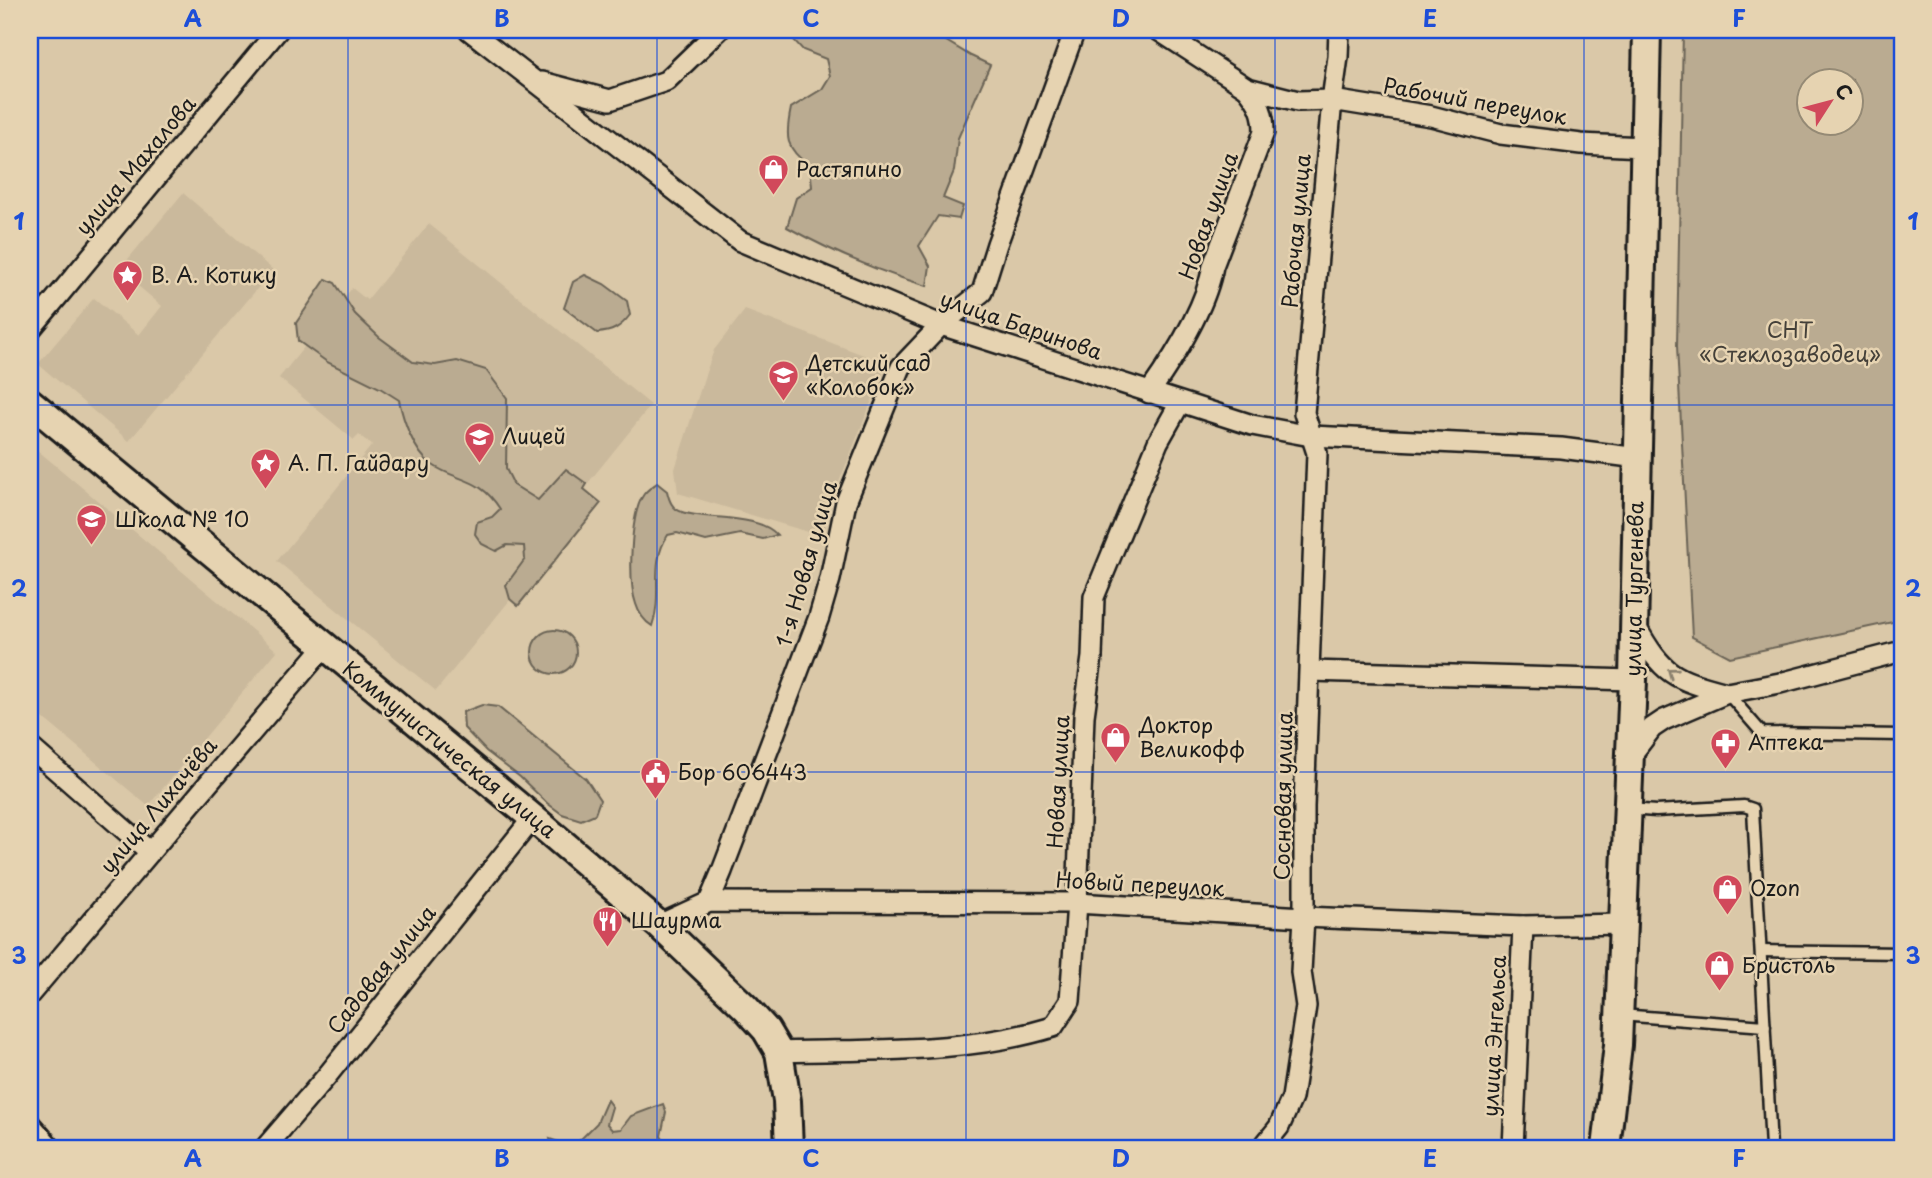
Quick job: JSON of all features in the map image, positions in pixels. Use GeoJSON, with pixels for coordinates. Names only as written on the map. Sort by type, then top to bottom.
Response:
{"type":"FeatureCollection","features":[{"type":"Feature","properties":{"kind":"street","name":"улица Махалова"},"geometry":{"type":"LineString","coordinates":[[30,330],[278,30]]}},
{"type":"Feature","properties":{"kind":"street","name":"улица Баринова"},"geometry":{"type":"LineString","coordinates":[[469,30],[740,241],[941,325],[1252,425],[1311,436],[1561,448],[1638,458]]}},
{"type":"Feature","properties":{"kind":"street"},"geometry":{"type":"LineString","coordinates":[[531,79],[610,100],[666,81],[719,30]]}},
{"type":"Feature","properties":{"kind":"street","name":"1-я Новая улица"},"geometry":{"type":"LineString","coordinates":[[709,902],[819,617],[846,502],[901,367],[941,325],[982,292],[1075,30]]}},
{"type":"Feature","properties":{"kind":"street"},"geometry":{"type":"LineString","coordinates":[[1158,30],[1247,88]]}},
{"type":"Feature","properties":{"kind":"street","name":"Рабочая улица"},"geometry":{"type":"LineString","coordinates":[[1311,436],[1304,413],[1337,100],[1339,30]]}},
{"type":"Feature","properties":{"kind":"street","name":"улица Тургенева"},"geometry":{"type":"LineString","coordinates":[[1606,1148],[1619,1015],[1633,680],[1647,30]]}},
{"type":"Feature","properties":{"kind":"street","name":"Рабочий переулок"},"geometry":{"type":"LineString","coordinates":[[1247,88],[1298,101],[1337,100],[1431,116],[1501,134],[1581,144],[1643,147]]}},
{"type":"Feature","properties":{"kind":"street","name":"Новая улица"},"geometry":{"type":"LineString","coordinates":[[1149,393],[1169,364],[1210,285],[1213,266],[1264,132],[1264,114],[1247,88]]}},
{"type":"Feature","properties":{"kind":"street","name":"Коммунистическая улица"},"geometry":{"type":"LineString","coordinates":[[30,402],[533,818],[659,926],[746,1008],[766,1030],[779,1052],[785,1087],[789,1148]]}},
{"type":"Feature","properties":{"kind":"street","name":"Новая улица"},"geometry":{"type":"LineString","coordinates":[[779,1052],[944,1047],[1030,1034],[1053,1027],[1070,1001],[1077,903],[1084,716],[1092,657],[1094,597],[1158,442],[1180,403]]}},
{"type":"Feature","properties":{"kind":"street","name":"Сосновая улица"},"geometry":{"type":"LineString","coordinates":[[1262,1148],[1279,1127],[1292,1098],[1306,1006],[1301,972],[1304,807],[1317,453],[1311,436]]}},
{"type":"Feature","properties":{"kind":"street"},"geometry":{"type":"LineString","coordinates":[[1635,625],[1652,655],[1669,671],[1688,683],[1727,693]]}},
{"type":"Feature","properties":{"kind":"street","name":"улица Лихачёва"},"geometry":{"type":"LineString","coordinates":[[30,994],[324,647]]}},
{"type":"Feature","properties":{"kind":"street"},"geometry":{"type":"LineString","coordinates":[[1629,758],[1652,728],[1664,720],[1727,693],[1902,651]]}},
{"type":"Feature","properties":{"kind":"street"},"geometry":{"type":"LineString","coordinates":[[1310,671],[1633,680]]}},
{"type":"Feature","properties":{"kind":"street"},"geometry":{"type":"LineString","coordinates":[[30,747],[150,852]]}},
{"type":"Feature","properties":{"kind":"street","name":"Садовая улица"},"geometry":{"type":"LineString","coordinates":[[265,1148],[326,1077],[533,818]]}},
{"type":"Feature","properties":{"kind":"street","name":"Новый переулок"},"geometry":{"type":"LineString","coordinates":[[659,926],[709,902],[1077,903],[1304,917],[1523,926],[1623,924]]}},
{"type":"Feature","properties":{"kind":"street","name":"улица Энгельса"},"geometry":{"type":"LineString","coordinates":[[1513,1148],[1523,926]]}},
{"type":"Feature","properties":{"kind":"street"},"geometry":{"type":"LineString","coordinates":[[30,1125],[51,1148]]}},
{"type":"Feature","properties":{"kind":"lane"},"geometry":{"type":"LineString","coordinates":[[1727,693],[1762,733],[1902,735]]}},
{"type":"Feature","properties":{"kind":"lane"},"geometry":{"type":"LineString","coordinates":[[1628,809],[1656,811],[1744,806],[1753,809],[1771,1148]]}},
{"type":"Feature","properties":{"kind":"lane"},"geometry":{"type":"LineString","coordinates":[[1761,951],[1902,953]]}},
{"type":"Feature","properties":{"kind":"lane"},"geometry":{"type":"LineString","coordinates":[[1619,1015],[1765,1026]]}},
{"type":"Feature","properties":{"kind":"shaded area"},"geometry":{"type":"Polygon","coordinates":[[[183,193],[273,270],[129,441],[38,364],[94,298],[139,335],[162,306],[119,270],[183,193]]]}},
{"type":"Feature","properties":{"kind":"shaded area","name":"Лицей"},"geometry":{"type":"Polygon","coordinates":[[[429,224],[651,405],[584,488],[601,503],[518,606],[510,600],[436,691],[277,561],[372,445],[359,435],[354,440],[279,378],[352,288],[367,300],[429,224]]]}},
{"type":"Feature","properties":{"kind":"shaded area","name":"Детский сад «Колобок»"},"geometry":{"type":"Polygon","coordinates":[[[745,310],[874,359],[885,368],[833,497],[824,531],[815,534],[678,493],[675,469],[714,350],[745,310]]]}},
{"type":"Feature","properties":{"kind":"shaded area","name":"Школа № 10"},"geometry":{"type":"Polygon","coordinates":[[[30,444],[277,651],[148,806],[30,707],[30,444]]]}},
{"type":"Feature","properties":{"kind":"green space"},"geometry":{"type":"Polygon","coordinates":[[[797,30],[928,30],[990,65],[958,138],[954,171],[943,198],[963,206],[959,219],[938,216],[919,246],[930,266],[927,286],[856,261],[787,227],[796,198],[812,187],[810,166],[796,154],[789,141],[791,108],[822,89],[830,76],[826,59],[803,50],[792,38],[797,30]]]}},
{"type":"Feature","properties":{"kind":"green space","name":"СНТ «Стеклозаводец»"},"geometry":{"type":"Polygon","coordinates":[[[1683,30],[1902,30],[1902,620],[1730,657],[1692,637],[1677,346],[1683,30]]]}},
{"type":"Feature","properties":{"kind":"green space"},"geometry":{"type":"Polygon","coordinates":[[[585,275],[604,284],[627,301],[630,315],[623,323],[607,332],[597,333],[564,308],[573,282],[585,275]]]}},
{"type":"Feature","properties":{"kind":"green space"},"geometry":{"type":"Polygon","coordinates":[[[326,279],[335,283],[355,314],[379,337],[413,362],[435,365],[457,361],[486,370],[507,398],[506,469],[514,485],[538,500],[566,469],[587,484],[584,489],[601,503],[518,606],[510,599],[506,585],[525,559],[524,546],[507,545],[496,551],[482,544],[475,534],[477,522],[492,517],[500,509],[492,498],[476,485],[441,470],[425,459],[410,435],[399,400],[327,362],[298,341],[296,323],[326,279]]]}},
{"type":"Feature","properties":{"kind":"green space"},"geometry":{"type":"Polygon","coordinates":[[[657,483],[667,491],[672,504],[679,511],[746,521],[769,528],[777,535],[763,539],[740,534],[706,541],[677,533],[668,535],[662,546],[657,568],[657,602],[652,626],[642,617],[633,594],[632,548],[639,503],[645,493],[657,483]]]}},
{"type":"Feature","properties":{"kind":"green space"},"geometry":{"type":"Polygon","coordinates":[[[554,630],[570,636],[576,652],[570,668],[554,674],[538,668],[532,652],[538,636],[554,630]]]}},
{"type":"Feature","properties":{"kind":"green space"},"geometry":{"type":"Polygon","coordinates":[[[482,705],[498,707],[586,779],[600,800],[595,814],[581,820],[562,814],[486,751],[464,728],[463,712],[482,705]]]}},
{"type":"Feature","properties":{"kind":"green space"},"geometry":{"type":"Polygon","coordinates":[[[607,1100],[612,1107],[607,1124],[612,1130],[621,1129],[631,1116],[663,1104],[666,1112],[661,1136],[668,1148],[552,1148],[550,1139],[573,1147],[597,1123],[607,1100]]]}},
{"type":"Feature","properties":{"kind":"place","name":"Растяпино"},"geometry":{"type":"Point","coordinates":[773,197]}},
{"type":"Feature","properties":{"kind":"place","name":"В. А. Котику"},"geometry":{"type":"Point","coordinates":[128,303]}},
{"type":"Feature","properties":{"kind":"place","name":"Детский сад «Колобок»"},"geometry":{"type":"Point","coordinates":[783,403]}},
{"type":"Feature","properties":{"kind":"place","name":"Лицей"},"geometry":{"type":"Point","coordinates":[479,464]}},
{"type":"Feature","properties":{"kind":"place","name":"А. П. Гайдару"},"geometry":{"type":"Point","coordinates":[265,491]}},
{"type":"Feature","properties":{"kind":"place","name":"Школа № 10"},"geometry":{"type":"Point","coordinates":[92,547]}},
{"type":"Feature","properties":{"kind":"place","name":"Доктор Великофф"},"geometry":{"type":"Point","coordinates":[1116,765]}},
{"type":"Feature","properties":{"kind":"place","name":"Аптека"},"geometry":{"type":"Point","coordinates":[1725,770]}},
{"type":"Feature","properties":{"kind":"place","name":"Бор 606443"},"geometry":{"type":"Point","coordinates":[655,800]}},
{"type":"Feature","properties":{"kind":"place","name":"Ozon"},"geometry":{"type":"Point","coordinates":[1727,916]}},
{"type":"Feature","properties":{"kind":"place","name":"Шаурма"},"geometry":{"type":"Point","coordinates":[608,948]}},
{"type":"Feature","properties":{"kind":"place","name":"Бристоль"},"geometry":{"type":"Point","coordinates":[1719,993]}}]}
